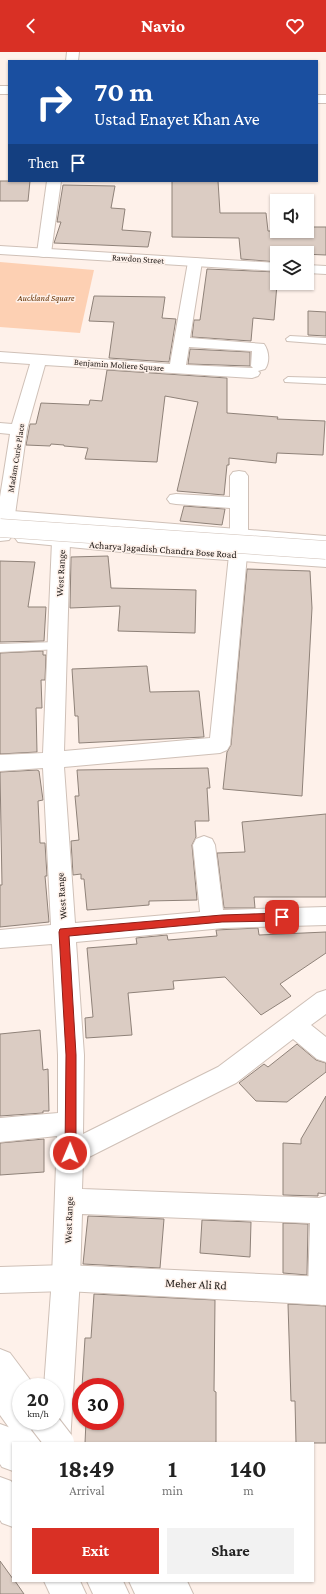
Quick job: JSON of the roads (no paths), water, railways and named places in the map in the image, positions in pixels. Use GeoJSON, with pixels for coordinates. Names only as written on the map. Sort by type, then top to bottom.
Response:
{"type":"FeatureCollection","features":[{"type":"Feature","properties":{"kind":"main road"},"geometry":{"type":"LineString","coordinates":[[44,253],[54,182]]}},
{"type":"Feature","properties":{"kind":"main road","name":"Rawdon Street"},"geometry":{"type":"LineString","coordinates":[[0,250],[270,267]]}},
{"type":"Feature","properties":{"kind":"main road","name":"Benjamin Moliere Square"},"geometry":{"type":"LineString","coordinates":[[0,357],[177,369],[195,262]]}},
{"type":"Feature","properties":{"kind":"main road"},"geometry":{"type":"LineString","coordinates":[[314,269],[326,270]]}},
{"type":"Feature","properties":{"kind":"main road"},"geometry":{"type":"LineString","coordinates":[[177,369],[256,369],[260,350],[258,347],[182,342]]}},
{"type":"Feature","properties":{"kind":"main road","name":"Madam Curie Place"},"geometry":{"type":"LineString","coordinates":[[2,526],[19,429],[39,359]]}},
{"type":"Feature","properties":{"kind":"main road"},"geometry":{"type":"LineString","coordinates":[[0,428],[19,429]]}},
{"type":"Feature","properties":{"kind":"main road"},"geometry":{"type":"LineString","coordinates":[[238,535],[239,476]]}},
{"type":"Feature","properties":{"kind":"main road"},"geometry":{"type":"LineString","coordinates":[[176,499],[239,503]]}},
{"type":"Feature","properties":{"kind":"main road"},"geometry":{"type":"LineString","coordinates":[[2,526],[326,550]]}},
{"type":"Feature","properties":{"kind":"main road","name":"Acharya Jagadish Chandra Bose Road"},"geometry":{"type":"LineString","coordinates":[[2,526],[238,535],[326,542]]}},
{"type":"Feature","properties":{"kind":"main road","name":"Acharya Jagadish Chandra Bose Road"},"geometry":{"type":"LineString","coordinates":[[2,526],[61,541],[326,561]]}},
{"type":"Feature","properties":{"kind":"main road","name":"West Range"},"geometry":{"type":"LineString","coordinates":[[55,1442],[66,1278],[71,1123],[71,1055],[53,760],[61,541]]}},
{"type":"Feature","properties":{"kind":"main road"},"geometry":{"type":"LineString","coordinates":[[0,763],[53,760],[220,745],[238,555]]}},
{"type":"Feature","properties":{"kind":"main road"},"geometry":{"type":"LineString","coordinates":[[204,845],[212,919]]}},
{"type":"Feature","properties":{"kind":"main road"},"geometry":{"type":"LineString","coordinates":[[0,938],[212,919],[326,916]]}},
{"type":"Feature","properties":{"kind":"main road"},"geometry":{"type":"LineString","coordinates":[[70,1153],[227,1075],[326,1000]]}},
{"type":"Feature","properties":{"kind":"main road"},"geometry":{"type":"LineString","coordinates":[[293,1025],[326,1050]]}},
{"type":"Feature","properties":{"kind":"main road"},"geometry":{"type":"LineString","coordinates":[[0,1130],[71,1123]]}},
{"type":"Feature","properties":{"kind":"main road"},"geometry":{"type":"LineString","coordinates":[[68,1201],[325,1209],[324,1291]]}},
{"type":"Feature","properties":{"kind":"main road","name":"Meher Ali Rd"},"geometry":{"type":"LineString","coordinates":[[0,1280],[66,1278],[324,1291]]}},
{"type":"Feature","properties":{"kind":"main road"},"geometry":{"type":"LineString","coordinates":[[0,1363],[12,1379]]}},
{"type":"Feature","properties":{"kind":"main road"},"geometry":{"type":"LineString","coordinates":[[0,1391],[12,1407]]}},
{"type":"Feature","properties":{"kind":"main road"},"geometry":{"type":"LineString","coordinates":[[29,1430],[38,1442]]}},
{"type":"Feature","properties":{"kind":"main road"},"geometry":{"type":"LineString","coordinates":[[50,1430],[59,1442]]}},
{"type":"Feature","properties":{"kind":"main road"},"geometry":{"type":"LineString","coordinates":[[0,1438],[12,1455]]}},
{"type":"Feature","properties":{"kind":"main road"},"geometry":{"type":"LineString","coordinates":[[0,1492],[12,1510]]}},
{"type":"Feature","properties":{"kind":"main road"},"geometry":{"type":"LineString","coordinates":[[61,1582],[70,1594]]}},
{"type":"Feature","properties":{"kind":"main road"},"geometry":{"type":"LineString","coordinates":[[104,1582],[113,1594]]}},
{"type":"Feature","properties":{"kind":"main road"},"geometry":{"type":"LineString","coordinates":[[146,1582],[155,1594]]}},
{"type":"Feature","properties":{"kind":"main road"},"geometry":{"type":"LineString","coordinates":[[168,1582],[177,1594]]}},
{"type":"Feature","properties":{"kind":"lane"},"geometry":{"type":"LineString","coordinates":[[290,339],[326,341]]}},
{"type":"Feature","properties":{"kind":"lane"},"geometry":{"type":"LineString","coordinates":[[288,380],[326,381]]}},
{"type":"Feature","properties":{"kind":"lane"},"geometry":{"type":"LineString","coordinates":[[0,648],[56,646]]}},
{"type":"Feature","properties":{"kind":"park label","name":"Auckland Square"},"geometry":{"type":"Point","coordinates":[46,298]}}]}
